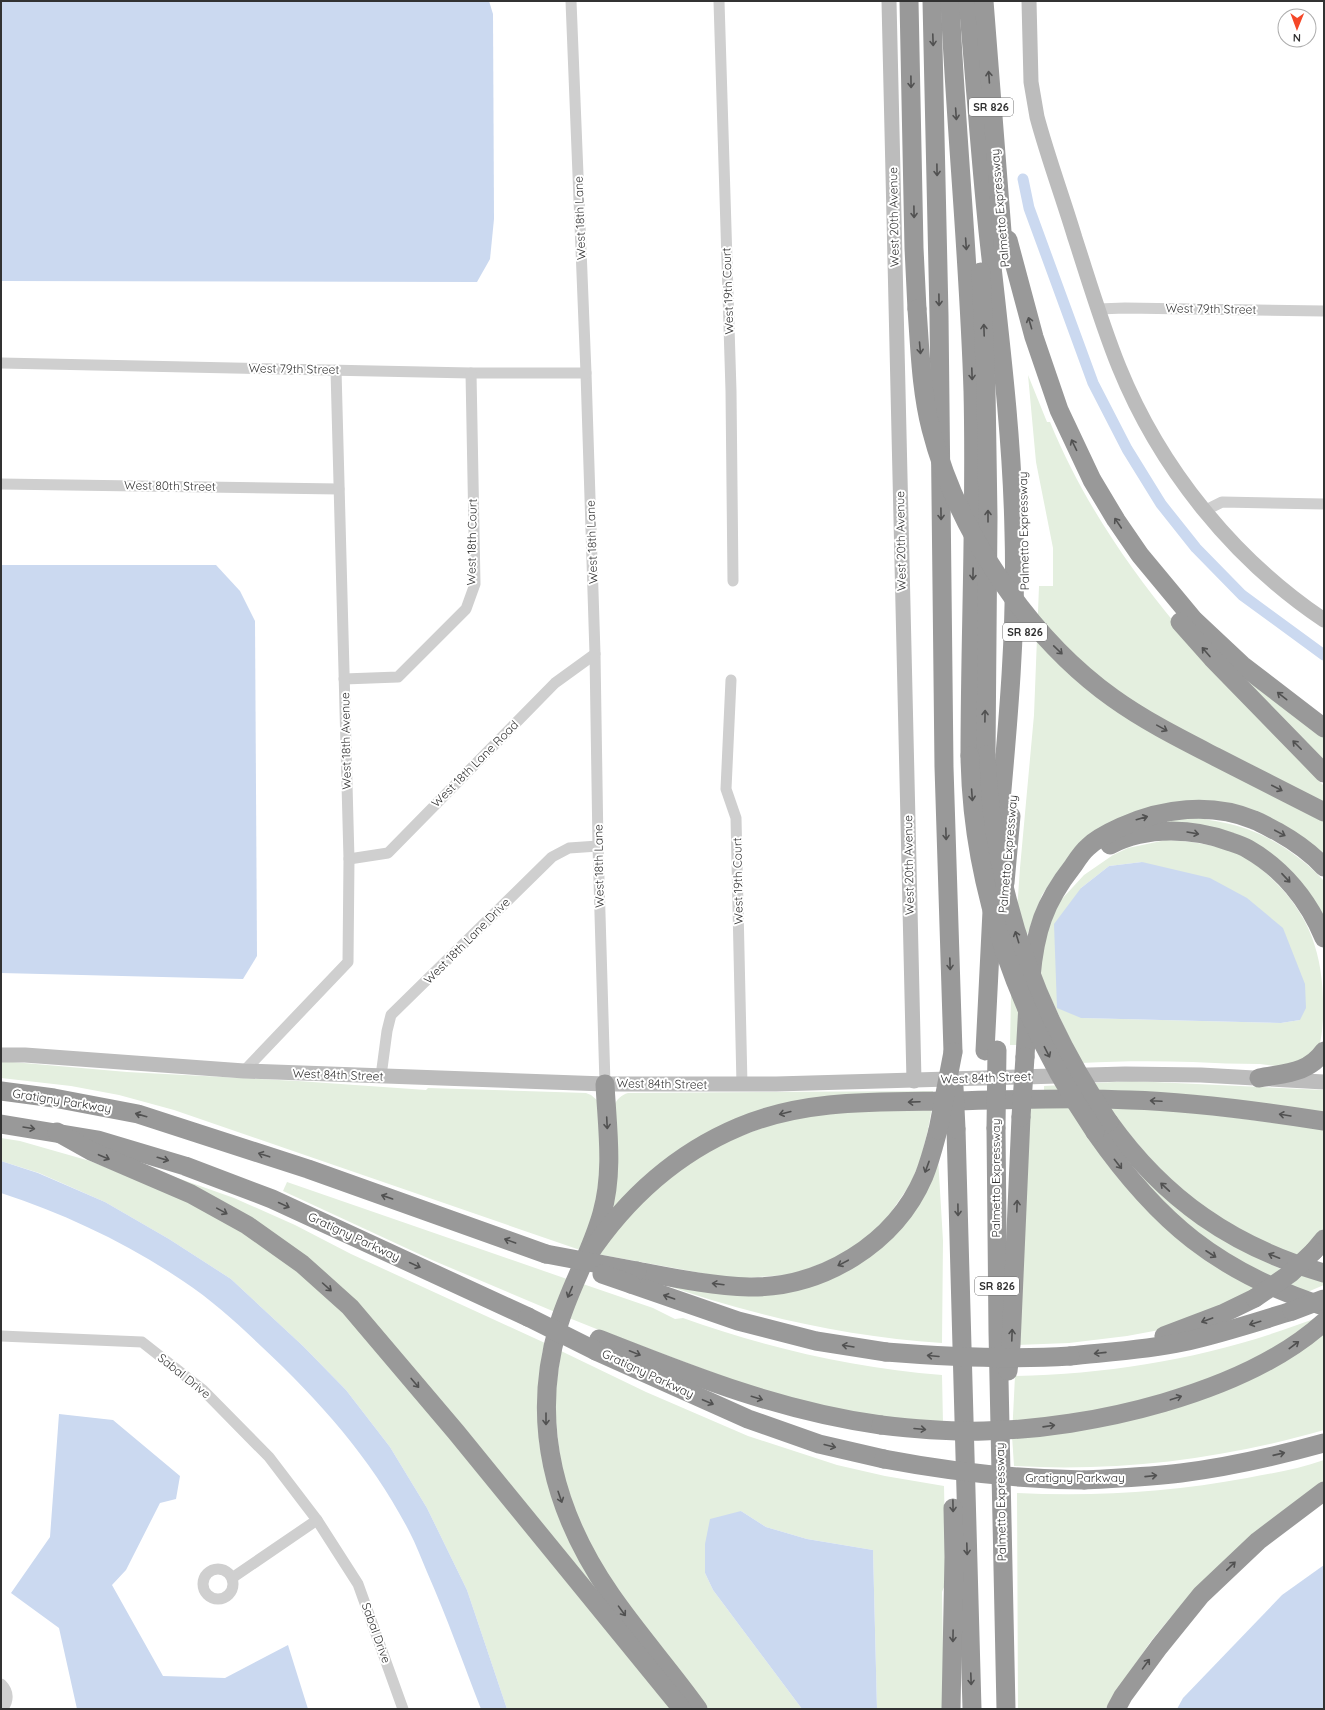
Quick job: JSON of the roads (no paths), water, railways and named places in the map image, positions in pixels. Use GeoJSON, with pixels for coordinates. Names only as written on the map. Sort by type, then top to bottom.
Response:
{"type":"FeatureCollection","features":[{"type":"Feature","properties":{"kind":"highway"},"geometry":{"type":"LineString","coordinates":[[910,1],[914,248],[923,381],[931,429],[945,474],[963,515],[995,570],[1013,597],[1041,633],[1092,682],[1131,710],[1179,737],[1324,812]]}},
{"type":"Feature","properties":{"kind":"highway"},"geometry":{"type":"LineString","coordinates":[[634,1278],[750,1287],[792,1282],[827,1271],[865,1249],[888,1229],[900,1215],[924,1177],[947,1129],[953,1052],[944,767],[940,315],[932,1]]}},
{"type":"Feature","properties":{"kind":"highway"},"geometry":{"type":"LineString","coordinates":[[950,1],[967,263],[973,390],[978,755],[990,811],[997,861],[1020,945],[1036,989],[1053,1028],[1088,1090],[1102,1127],[1143,1194],[1171,1223],[1200,1246],[1254,1279],[1279,1291],[1324,1306]]}},
{"type":"Feature","properties":{"kind":"highway"},"geometry":{"type":"LineString","coordinates":[[964,1],[967,75],[979,232],[986,389],[988,517],[978,755]]}},
{"type":"Feature","properties":{"kind":"highway"},"geometry":{"type":"LineString","coordinates":[[968,1],[983,183],[1006,387],[1012,462],[1014,533],[1012,658],[990,934],[991,1050]]}},
{"type":"Feature","properties":{"kind":"highway","name":"Palmetto Expressway"},"geometry":{"type":"LineString","coordinates":[[984,1],[1000,213],[1021,428],[1025,504],[1026,571],[1022,695],[991,1050],[990,1128],[996,1219],[1006,1709]]}},
{"type":"Feature","properties":{"kind":"highway"},"geometry":{"type":"LineString","coordinates":[[1000,213],[1034,337],[1059,410],[1092,480],[1180,621],[1212,658],[1324,773]]}},
{"type":"Feature","properties":{"kind":"highway"},"geometry":{"type":"LineString","coordinates":[[1140,555],[1194,620],[1242,665],[1324,728]]}},
{"type":"Feature","properties":{"kind":"highway"},"geometry":{"type":"LineString","coordinates":[[1000,1444],[1011,1345],[1021,1117],[1032,960],[1037,931],[1046,906],[1058,884],[1088,847],[1109,833],[1136,820],[1162,812],[1190,809],[1222,811],[1253,819],[1291,840],[1324,867]]}},
{"type":"Feature","properties":{"kind":"highway"},"geometry":{"type":"LineString","coordinates":[[1058,884],[1096,852],[1137,834],[1163,831],[1187,831],[1217,837],[1248,848],[1278,870],[1302,896],[1318,922],[1324,938]]}},
{"type":"Feature","properties":{"kind":"highway"},"geometry":{"type":"LineString","coordinates":[[1259,1078],[1308,1067],[1318,1059],[1324,1051]]}},
{"type":"Feature","properties":{"kind":"highway"},"geometry":{"type":"LineString","coordinates":[[605,1084],[608,1185],[602,1212],[587,1257],[562,1313],[550,1363],[547,1385],[546,1426],[555,1479],[567,1514],[592,1567],[629,1620],[698,1709]]}},
{"type":"Feature","properties":{"kind":"highway","name":"Gratigny Parkway"},"geometry":{"type":"LineString","coordinates":[[1,1091],[54,1098],[138,1114],[308,1169],[546,1254],[634,1278],[738,1321],[816,1341],[886,1352],[962,1358],[1012,1359],[1070,1356],[1182,1342],[1244,1326],[1324,1299]]}},
{"type":"Feature","properties":{"kind":"highway"},"geometry":{"type":"LineString","coordinates":[[587,1257],[607,1228],[631,1200],[662,1173],[694,1150],[739,1127],[768,1117],[802,1109],[857,1103],[1033,1099],[1122,1099],[1210,1105],[1324,1121]]}},
{"type":"Feature","properties":{"kind":"highway","name":"Gratigny Parkway"},"geometry":{"type":"LineString","coordinates":[[1,1124],[57,1132],[98,1140],[185,1166],[272,1199],[528,1317],[598,1345],[748,1419],[819,1444],[884,1459],[979,1474],[1032,1479],[1084,1480],[1149,1476],[1218,1468],[1324,1442]]}},
{"type":"Feature","properties":{"kind":"highway"},"geometry":{"type":"LineString","coordinates":[[1102,1127],[1126,1146],[1155,1177],[1188,1207],[1206,1220],[1244,1243],[1324,1273]]}},
{"type":"Feature","properties":{"kind":"highway"},"geometry":{"type":"LineString","coordinates":[[990,1128],[985,1279],[995,1709]]}},
{"type":"Feature","properties":{"kind":"highway","name":"SR 826"},"geometry":{"type":"LineString","coordinates":[[947,1129],[963,1398],[972,1709]]}},
{"type":"Feature","properties":{"kind":"highway"},"geometry":{"type":"LineString","coordinates":[[57,1132],[91,1151],[191,1194],[247,1225],[302,1264],[350,1307],[466,1444],[682,1709]]}},
{"type":"Feature","properties":{"kind":"highway"},"geometry":{"type":"LineString","coordinates":[[1127,1350],[1222,1314],[1255,1298],[1291,1273],[1319,1245]]}},
{"type":"Feature","properties":{"kind":"highway"},"geometry":{"type":"LineString","coordinates":[[598,1345],[663,1364],[743,1394],[829,1416],[881,1425],[947,1431],[1014,1430],[1069,1424],[1133,1410],[1196,1392],[1235,1377],[1266,1362],[1287,1350],[1324,1322]]}},
{"type":"Feature","properties":{"kind":"highway"},"geometry":{"type":"LineString","coordinates":[[951,1709],[954,1557],[952,1440],[963,1398]]}},
{"type":"Feature","properties":{"kind":"highway"},"geometry":{"type":"LineString","coordinates":[[1116,1709],[1123,1696],[1158,1647],[1202,1595],[1258,1541],[1324,1491]]}},
{"type":"Feature","properties":{"kind":"street","name":"West 18th Lane"},"geometry":{"type":"LineString","coordinates":[[571,1],[596,654],[598,846],[605,1084]]}},
{"type":"Feature","properties":{"kind":"street","name":"West 19th Court"},"geometry":{"type":"LineString","coordinates":[[719,1],[731,391],[732,581]]}},
{"type":"Feature","properties":{"kind":"street","name":"West 20th Avenue"},"geometry":{"type":"LineString","coordinates":[[889,1],[914,1081]]}},
{"type":"Feature","properties":{"kind":"street"},"geometry":{"type":"LineString","coordinates":[[1029,1],[1031,82],[1035,110],[1098,309],[1119,368],[1143,417],[1168,460],[1204,510],[1236,546],[1263,572],[1324,620]]}},
{"type":"Feature","properties":{"kind":"street","name":"West 79th Street"},"geometry":{"type":"LineString","coordinates":[[1098,309],[1125,308],[1324,311]]}},
{"type":"Feature","properties":{"kind":"street","name":"West 79th Street"},"geometry":{"type":"LineString","coordinates":[[1,364],[471,373],[586,373]]}},
{"type":"Feature","properties":{"kind":"street","name":"West 18th Avenue"},"geometry":{"type":"LineString","coordinates":[[244,1071],[348,962],[349,859],[336,370]]}},
{"type":"Feature","properties":{"kind":"street","name":"West 18th Court"},"geometry":{"type":"LineString","coordinates":[[344,679],[398,677],[466,609],[475,584],[471,373]]}},
{"type":"Feature","properties":{"kind":"street","name":"West 80th Street"},"geometry":{"type":"LineString","coordinates":[[1,484],[339,489]]}},
{"type":"Feature","properties":{"kind":"street"},"geometry":{"type":"LineString","coordinates":[[1204,510],[1222,502],[1324,504]]}},
{"type":"Feature","properties":{"kind":"street","name":"West 18th Lane Road"},"geometry":{"type":"LineString","coordinates":[[349,859],[388,853],[555,683],[596,654]]}},
{"type":"Feature","properties":{"kind":"street","name":"West 19th Court"},"geometry":{"type":"LineString","coordinates":[[731,680],[726,789],[736,818],[742,1085]]}},
{"type":"Feature","properties":{"kind":"street","name":"West 18th Lane Drive"},"geometry":{"type":"LineString","coordinates":[[381,1076],[387,1031],[391,1016],[552,857],[569,848],[598,846]]}},
{"type":"Feature","properties":{"kind":"street","name":"West 84th Street"},"geometry":{"type":"LineString","coordinates":[[1,1055],[244,1071],[605,1084],[742,1085],[1125,1074],[1259,1078],[1324,1082]]}},
{"type":"Feature","properties":{"kind":"street","name":"Sabal Drive"},"geometry":{"type":"LineString","coordinates":[[1,1336],[142,1342],[203,1390],[269,1457],[317,1520],[358,1584],[403,1709]]}},
{"type":"Feature","properties":{"kind":"street"},"geometry":{"type":"LineString","coordinates":[[232,1578],[317,1520]]}},
{"type":"Feature","properties":{"kind":"street"},"geometry":{"type":"LineString","coordinates":[[1,1684],[8,1695],[6,1705],[2,1709]]}},
{"type":"Feature","properties":{"kind":"water"},"geometry":{"type":"Polygon","coordinates":[[[1,1],[489,1],[493,14],[494,219],[490,259],[477,282],[1,281],[1,1]]]}},
{"type":"Feature","properties":{"kind":"water"},"geometry":{"type":"Polygon","coordinates":[[[1,565],[216,565],[240,591],[255,621],[257,956],[243,979],[1,973],[1,565]]]}},
{"type":"Feature","properties":{"kind":"water"},"geometry":{"type":"Polygon","coordinates":[[[1142,862],[1210,878],[1247,898],[1283,928],[1305,984],[1306,1008],[1300,1020],[1281,1023],[1081,1018],[1057,1008],[1054,924],[1081,888],[1109,866],[1142,862]]]}},
{"type":"Feature","properties":{"kind":"water"},"geometry":{"type":"Polygon","coordinates":[[[1,1161],[38,1173],[105,1202],[169,1239],[231,1279],[303,1346],[346,1390],[390,1447],[427,1508],[467,1590],[507,1709],[481,1709],[441,1606],[409,1531],[379,1480],[325,1410],[244,1330],[194,1288],[162,1267],[118,1242],[49,1210],[1,1193],[1,1161]]]}},
{"type":"Feature","properties":{"kind":"water"},"geometry":{"type":"Polygon","coordinates":[[[59,1414],[113,1420],[180,1476],[176,1499],[160,1503],[126,1570],[112,1585],[163,1676],[225,1678],[288,1645],[308,1709],[77,1709],[59,1628],[11,1593],[50,1537],[59,1414]]]}},
{"type":"Feature","properties":{"kind":"water"},"geometry":{"type":"Polygon","coordinates":[[[741,1511],[766,1527],[807,1539],[873,1550],[877,1709],[802,1709],[713,1590],[705,1573],[705,1544],[710,1519],[741,1511]]]}},
{"type":"Feature","properties":{"kind":"water"},"geometry":{"type":"Polygon","coordinates":[[[1324,1565],[1324,1709],[1177,1709],[1183,1698],[1282,1595],[1324,1565]]]}},
{"type":"Feature","properties":{"kind":"waterway"},"geometry":{"type":"LineString","coordinates":[[1023,179],[1029,208],[1093,383],[1127,449],[1161,504],[1196,548],[1242,595],[1324,655]]}}]}
